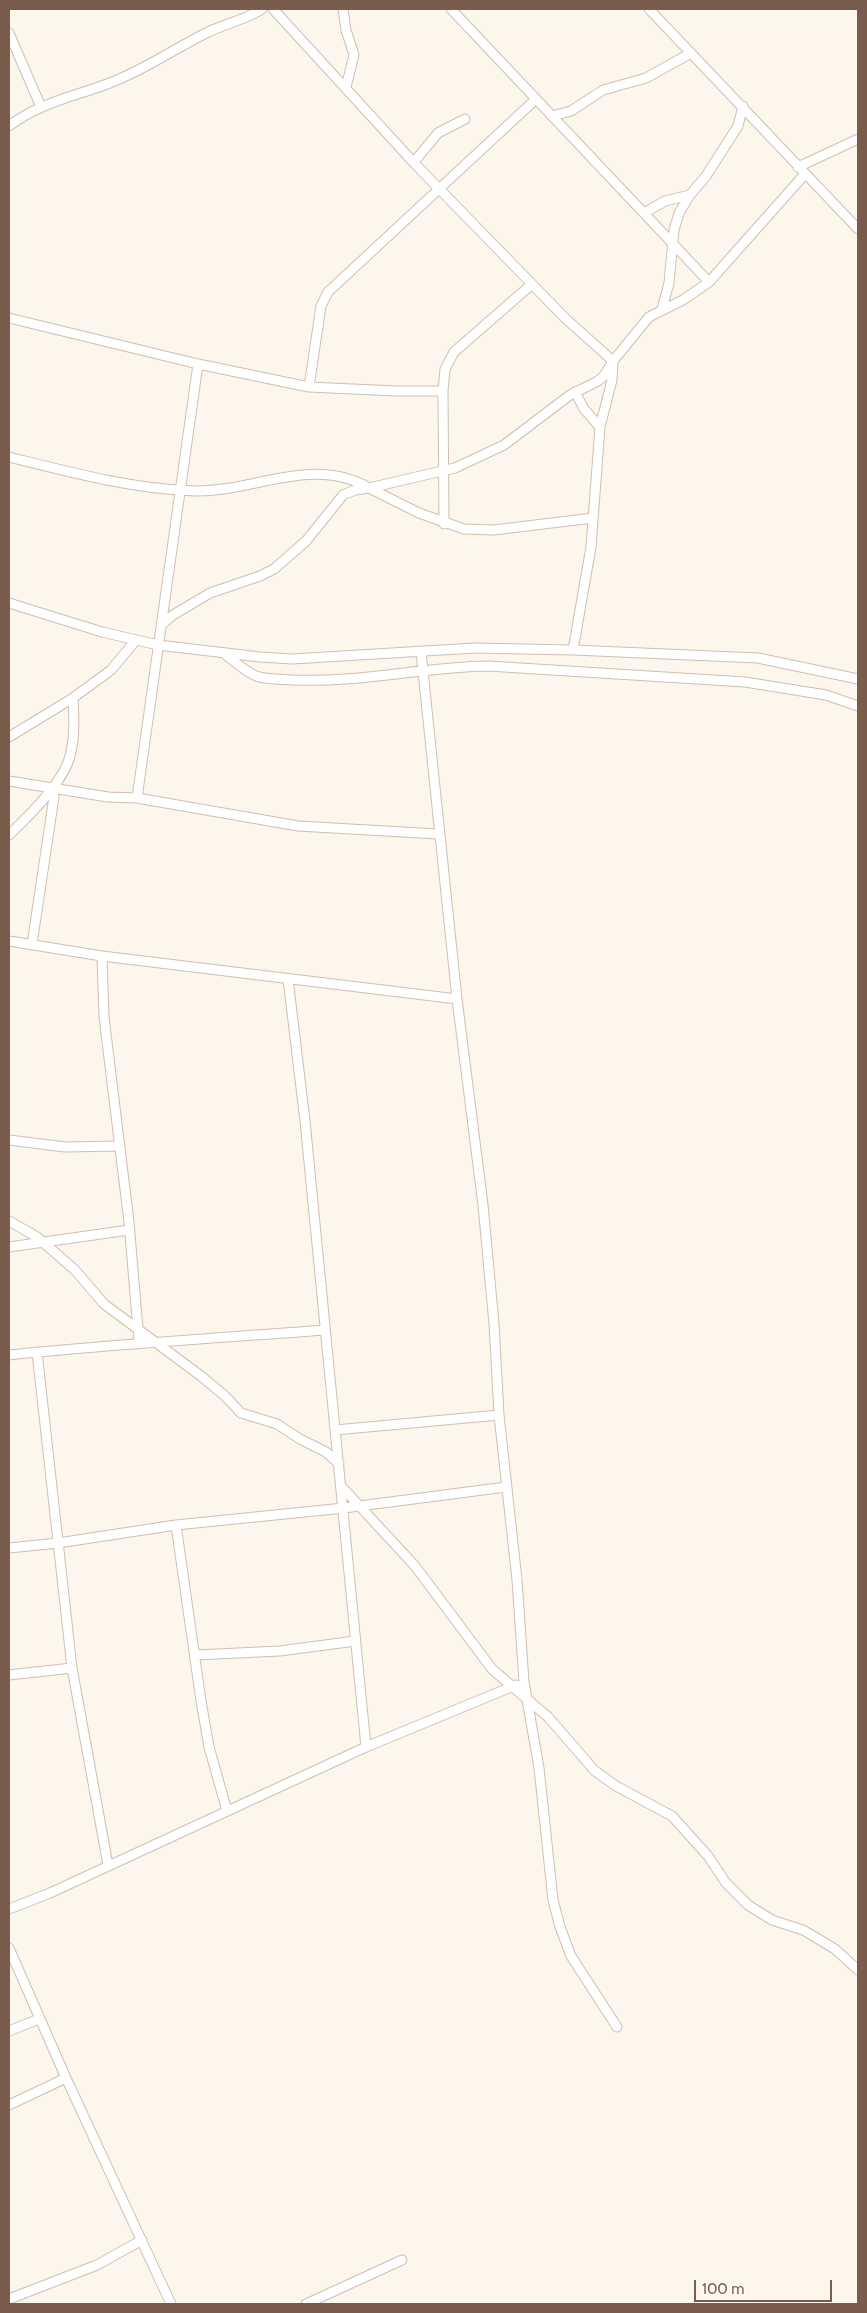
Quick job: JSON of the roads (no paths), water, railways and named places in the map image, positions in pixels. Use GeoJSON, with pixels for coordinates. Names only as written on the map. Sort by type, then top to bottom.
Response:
{"type":"FeatureCollection","features":[{"type":"Feature","properties":{"kind":"street"},"geometry":{"type":"LineString","coordinates":[[10,123],[41,107],[157,62],[210,32],[262,9]]}},
{"type":"Feature","properties":{"kind":"street"},"geometry":{"type":"LineString","coordinates":[[273,9],[414,162],[565,318],[613,361]]}},
{"type":"Feature","properties":{"kind":"street"},"geometry":{"type":"LineString","coordinates":[[344,9],[346,30],[354,55],[346,87]]}},
{"type":"Feature","properties":{"kind":"street"},"geometry":{"type":"LineString","coordinates":[[451,9],[709,282]]}},
{"type":"Feature","properties":{"kind":"street"},"geometry":{"type":"LineString","coordinates":[[649,9],[858,229]]}},
{"type":"Feature","properties":{"kind":"street"},"geometry":{"type":"LineString","coordinates":[[9,33],[41,107]]}},
{"type":"Feature","properties":{"kind":"street"},"geometry":{"type":"LineString","coordinates":[[552,116],[571,111],[603,90],[646,78],[691,53]]}},
{"type":"Feature","properties":{"kind":"street"},"geometry":{"type":"LineString","coordinates":[[309,387],[321,306],[328,292],[536,99]]}},
{"type":"Feature","properties":{"kind":"street"},"geometry":{"type":"LineString","coordinates":[[662,309],[669,284],[676,221],[690,195],[706,176],[738,126],[743,106]]}},
{"type":"Feature","properties":{"kind":"street"},"geometry":{"type":"LineString","coordinates":[[414,162],[438,133],[464,119]]}},
{"type":"Feature","properties":{"kind":"street"},"geometry":{"type":"LineString","coordinates":[[798,167],[858,139]]}},
{"type":"Feature","properties":{"kind":"street"},"geometry":{"type":"LineString","coordinates":[[160,625],[210,593],[266,574],[297,550],[343,495],[355,490],[455,468],[504,445],[575,392],[604,376],[613,361],[644,321],[662,309],[683,300],[709,282],[805,174]]}},
{"type":"Feature","properties":{"kind":"street"},"geometry":{"type":"LineString","coordinates":[[644,213],[665,201],[690,195]]}},
{"type":"Feature","properties":{"kind":"street"},"geometry":{"type":"LineString","coordinates":[[444,524],[443,391],[445,369],[454,352],[532,284]]}},
{"type":"Feature","properties":{"kind":"street"},"geometry":{"type":"LineString","coordinates":[[9,318],[198,364],[309,387],[443,391]]}},
{"type":"Feature","properties":{"kind":"street"},"geometry":{"type":"LineString","coordinates":[[573,650],[591,547],[600,428],[612,380],[613,361]]}},
{"type":"Feature","properties":{"kind":"street"},"geometry":{"type":"LineString","coordinates":[[137,798],[198,364]]}},
{"type":"Feature","properties":{"kind":"street"},"geometry":{"type":"LineString","coordinates":[[575,392],[584,409],[600,428]]}},
{"type":"Feature","properties":{"kind":"street"},"geometry":{"type":"LineString","coordinates":[[9,457],[117,481],[179,489],[211,490],[313,474],[349,478],[444,524],[464,529],[494,530],[593,518]]}},
{"type":"Feature","properties":{"kind":"street"},"geometry":{"type":"LineString","coordinates":[[9,603],[93,630],[158,645],[225,654],[292,659],[475,648],[573,650],[758,658],[858,679]]}},
{"type":"Feature","properties":{"kind":"street"},"geometry":{"type":"LineString","coordinates":[[9,737],[73,698],[111,670],[136,640]]}},
{"type":"Feature","properties":{"kind":"street"},"geometry":{"type":"LineString","coordinates":[[421,652],[438,834],[483,1205],[494,1324],[499,1415],[516,1571],[524,1682],[539,1768],[553,1900],[560,1927],[572,1956],[617,2027]]}},
{"type":"Feature","properties":{"kind":"street"},"geometry":{"type":"LineString","coordinates":[[225,654],[257,676],[275,679],[343,680],[422,670],[488,666],[745,682],[826,695],[858,706]]}},
{"type":"Feature","properties":{"kind":"street"},"geometry":{"type":"LineString","coordinates":[[9,835],[53,788],[67,765],[74,723],[73,698]]}},
{"type":"Feature","properties":{"kind":"street"},"geometry":{"type":"LineString","coordinates":[[9,782],[108,797],[137,798],[298,826],[438,834]]}},
{"type":"Feature","properties":{"kind":"street"},"geometry":{"type":"LineString","coordinates":[[32,944],[54,797],[53,788]]}},
{"type":"Feature","properties":{"kind":"street"},"geometry":{"type":"LineString","coordinates":[[9,941],[102,956],[457,998]]}},
{"type":"Feature","properties":{"kind":"street"},"geometry":{"type":"LineString","coordinates":[[102,956],[104,1017],[130,1230],[138,1342]]}},
{"type":"Feature","properties":{"kind":"street"},"geometry":{"type":"LineString","coordinates":[[288,979],[305,1121],[366,1747]]}},
{"type":"Feature","properties":{"kind":"street"},"geometry":{"type":"LineString","coordinates":[[9,1140],[65,1147],[120,1146]]}},
{"type":"Feature","properties":{"kind":"street"},"geometry":{"type":"LineString","coordinates":[[9,1221],[30,1232],[44,1243],[75,1270],[104,1304],[201,1376],[225,1396],[241,1413],[277,1424],[300,1439],[326,1452],[339,1464]]}},
{"type":"Feature","properties":{"kind":"street"},"geometry":{"type":"LineString","coordinates":[[9,1247],[130,1230]]}},
{"type":"Feature","properties":{"kind":"street"},"geometry":{"type":"LineString","coordinates":[[9,1355],[138,1342],[325,1330]]}},
{"type":"Feature","properties":{"kind":"street"},"geometry":{"type":"LineString","coordinates":[[37,1352],[72,1668],[108,1865]]}},
{"type":"Feature","properties":{"kind":"street"},"geometry":{"type":"LineString","coordinates":[[336,1430],[499,1415]]}},
{"type":"Feature","properties":{"kind":"street"},"geometry":{"type":"LineString","coordinates":[[341,1486],[415,1566],[492,1669],[548,1717],[595,1771],[607,1781],[672,1816],[708,1856],[726,1883],[748,1906],[772,1920],[803,1930],[836,1949],[858,1970]]}},
{"type":"Feature","properties":{"kind":"street"},"geometry":{"type":"LineString","coordinates":[[9,1548],[58,1543],[176,1525],[344,1508],[359,1504],[506,1487]]}},
{"type":"Feature","properties":{"kind":"street"},"geometry":{"type":"LineString","coordinates":[[176,1525],[209,1747],[228,1811]]}},
{"type":"Feature","properties":{"kind":"street"},"geometry":{"type":"LineString","coordinates":[[194,1655],[264,1652],[356,1642]]}},
{"type":"Feature","properties":{"kind":"street"},"geometry":{"type":"LineString","coordinates":[[9,1675],[72,1668]]}},
{"type":"Feature","properties":{"kind":"street"},"geometry":{"type":"LineString","coordinates":[[9,1909],[366,1747],[524,1682]]}},
{"type":"Feature","properties":{"kind":"street"},"geometry":{"type":"LineString","coordinates":[[9,1948],[39,2020],[171,2304]]}},
{"type":"Feature","properties":{"kind":"street"},"geometry":{"type":"LineString","coordinates":[[9,2031],[39,2020]]}},
{"type":"Feature","properties":{"kind":"street"},"geometry":{"type":"LineString","coordinates":[[9,2105],[66,2078]]}},
{"type":"Feature","properties":{"kind":"street"},"geometry":{"type":"LineString","coordinates":[[9,2299],[97,2265],[142,2240]]}},
{"type":"Feature","properties":{"kind":"street"},"geometry":{"type":"LineString","coordinates":[[306,2304],[402,2260]]}}]}
